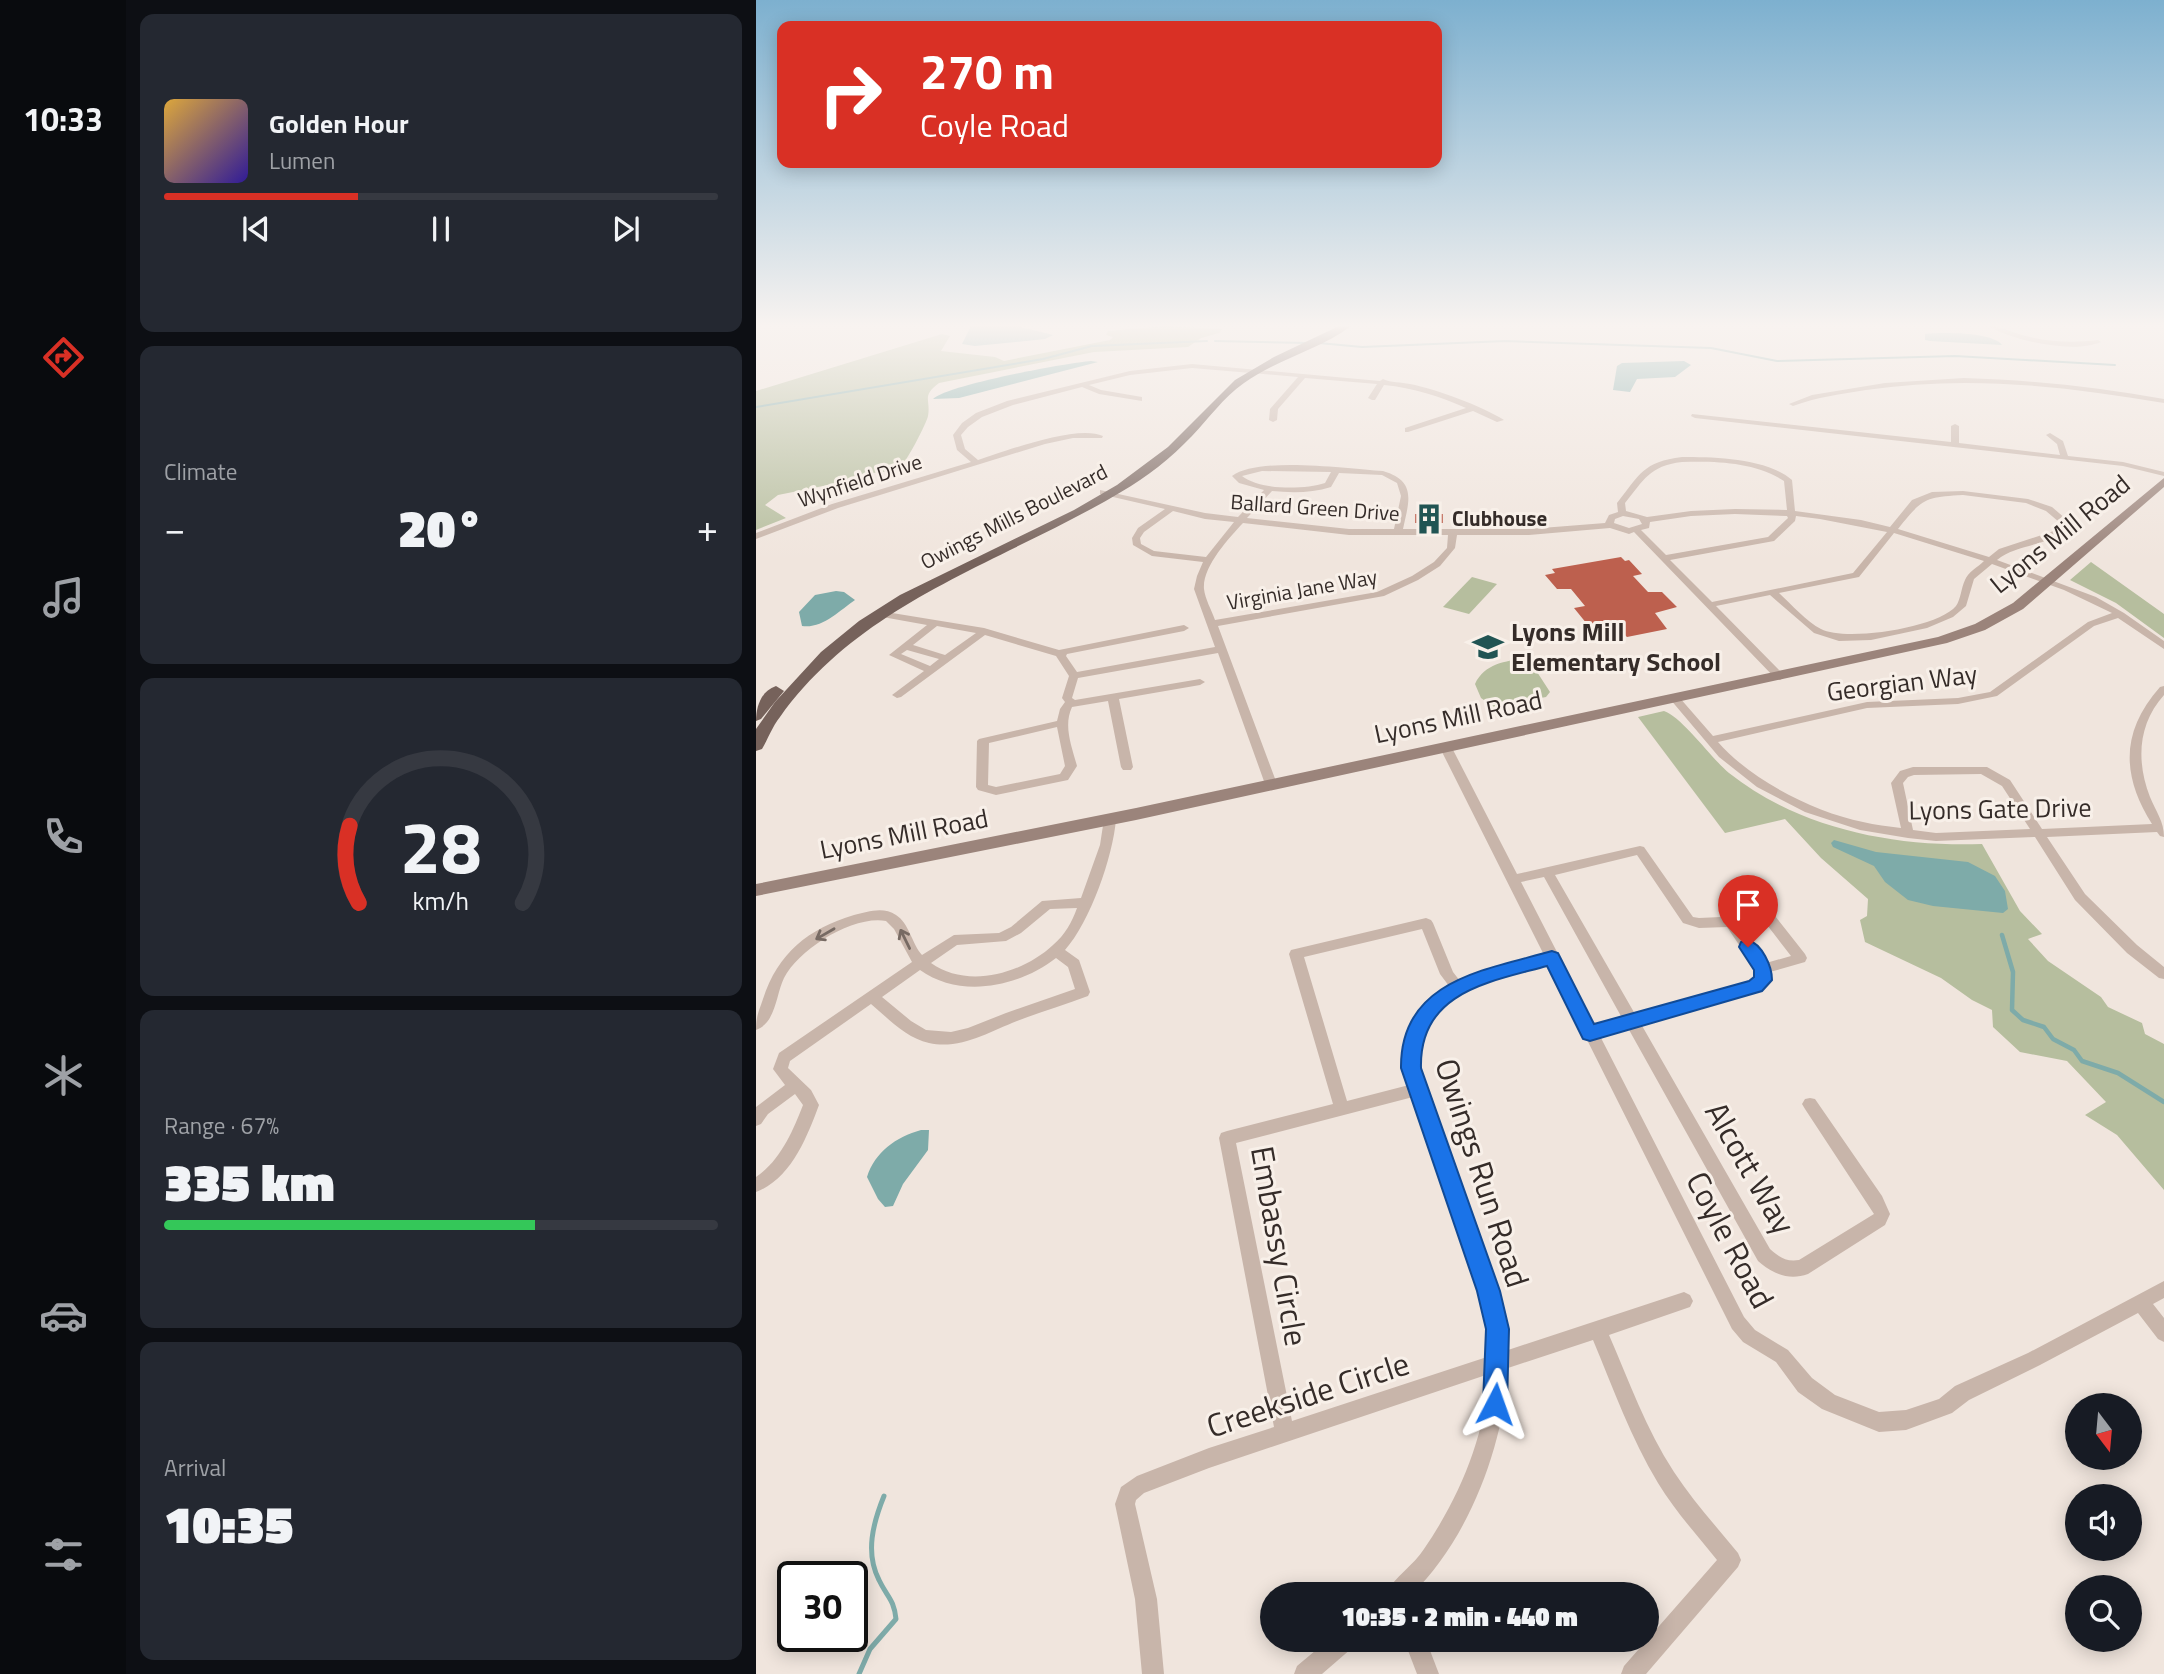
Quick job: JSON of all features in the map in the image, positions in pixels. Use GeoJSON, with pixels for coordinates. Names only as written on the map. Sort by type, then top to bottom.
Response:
{"type":"FeatureCollection","features":[{"type":"Feature","properties":{"kind":"main road","name":"Owings Mills Boulevard"},"geometry":{"type":"LineString","coordinates":[[756,746],[770,718],[801,680],[834,649],[880,614],[950,572],[1107,493],[1158,452],[1205,404]]}},
{"type":"Feature","properties":{"kind":"main road","name":"Lyons Mill Road"},"geometry":{"type":"LineString","coordinates":[[756,890],[1110,819],[1780,677],[1900,651],[1961,634],[2004,615],[2048,581],[2164,481]]}},
{"type":"Feature","properties":{"kind":"main road","name":"Owings Mills Boulevard"},"geometry":{"type":"LineString","coordinates":[[756,716],[814,652],[874,607],[946,566],[1107,493]]}},
{"type":"Feature","properties":{"kind":"street"},"geometry":{"type":"LineString","coordinates":[[976,462],[961,450],[957,440],[960,430],[971,420],[1009,404]]}},
{"type":"Feature","properties":{"kind":"street"},"geometry":{"type":"LineString","coordinates":[[1273,420],[1272,412],[1279,404]]}},
{"type":"Feature","properties":{"kind":"street"},"geometry":{"type":"LineString","coordinates":[[1460,404],[1500,420]]}},
{"type":"Feature","properties":{"kind":"street"},"geometry":{"type":"LineString","coordinates":[[1408,430],[1471,409]]}},
{"type":"Feature","properties":{"kind":"street"},"geometry":{"type":"LineString","coordinates":[[1695,416],[2065,457],[2164,474]]}},
{"type":"Feature","properties":{"kind":"street"},"geometry":{"type":"LineString","coordinates":[[1955,426],[1955,445]]}},
{"type":"Feature","properties":{"kind":"street","name":"Wynfield Drive"},"geometry":{"type":"LineString","coordinates":[[756,536],[835,506],[1053,439],[1082,435],[1099,436]]}},
{"type":"Feature","properties":{"kind":"street"},"geometry":{"type":"LineString","coordinates":[[2050,435],[2060,443],[2065,457]]}},
{"type":"Feature","properties":{"kind":"street"},"geometry":{"type":"LineString","coordinates":[[1622,513],[1621,503],[1650,469],[1679,459],[1758,467],[1780,473],[1790,483],[1791,523],[1771,539],[1665,558]]}},
{"type":"Feature","properties":{"kind":"street"},"geometry":{"type":"LineString","coordinates":[[2110,463],[2164,481]]}},
{"type":"Feature","properties":{"kind":"street"},"geometry":{"type":"LineString","coordinates":[[1336,471],[1333,480],[1324,487],[1299,490],[1242,482],[1237,476],[1241,471],[1255,468],[1336,471],[1383,473],[1402,481],[1405,488],[1398,533]]}},
{"type":"Feature","properties":{"kind":"street"},"geometry":{"type":"LineString","coordinates":[[1271,784],[1199,589],[1199,578],[1207,560],[1272,487]]}},
{"type":"Feature","properties":{"kind":"street"},"geometry":{"type":"LineString","coordinates":[[1709,606],[1856,575],[1921,498],[1953,492],[2041,505],[2055,512],[2063,521],[2060,530],[2054,534],[2007,548],[1970,578],[1961,606],[1950,615],[1924,626],[1871,638],[1839,638],[1817,631],[1773,593]]}},
{"type":"Feature","properties":{"kind":"street","name":"Ballard Green Drive"},"geometry":{"type":"LineString","coordinates":[[1107,493],[1170,509],[1241,521],[1322,530],[1398,533],[1547,532],[1611,525],[1622,530],[1636,530]]}},
{"type":"Feature","properties":{"kind":"street"},"geometry":{"type":"LineString","coordinates":[[1170,509],[1141,530],[1136,538],[1137,545],[1160,554],[1207,560]]}},
{"type":"Feature","properties":{"kind":"street"},"geometry":{"type":"LineString","coordinates":[[1611,525],[1609,522],[1612,517],[1622,513],[1636,514],[1646,520],[1719,511],[1792,512],[1835,517],[1894,529],[2094,599],[2164,646]]}},
{"type":"Feature","properties":{"kind":"street"},"geometry":{"type":"LineString","coordinates":[[1646,520],[1646,526],[1636,530],[1780,677]]}},
{"type":"Feature","properties":{"kind":"street","name":"Virginia Jane Way"},"geometry":{"type":"LineString","coordinates":[[1212,624],[1371,597],[1395,590],[1447,554],[1453,544],[1452,532]]}},
{"type":"Feature","properties":{"kind":"street"},"geometry":{"type":"LineString","coordinates":[[880,614],[984,631],[1060,654],[1076,648],[1184,628]]}},
{"type":"Feature","properties":{"kind":"street","name":"Georgian Way"},"geometry":{"type":"LineString","coordinates":[[1711,740],[1867,705],[1985,697],[2002,691],[2091,624],[2119,614]]}},
{"type":"Feature","properties":{"kind":"street"},"geometry":{"type":"LineString","coordinates":[[930,670],[894,657],[935,623]]}},
{"type":"Feature","properties":{"kind":"street"},"geometry":{"type":"LineString","coordinates":[[897,695],[984,631]]}},
{"type":"Feature","properties":{"kind":"street"},"geometry":{"type":"LineString","coordinates":[[905,646],[946,658]]}},
{"type":"Feature","properties":{"kind":"street"},"geometry":{"type":"LineString","coordinates":[[1074,676],[1222,649]]}},
{"type":"Feature","properties":{"kind":"street"},"geometry":{"type":"LineString","coordinates":[[1060,654],[1074,676]]}},
{"type":"Feature","properties":{"kind":"street"},"geometry":{"type":"LineString","coordinates":[[1070,703],[1067,698],[1074,676]]}},
{"type":"Feature","properties":{"kind":"street"},"geometry":{"type":"LineString","coordinates":[[1062,723],[983,741],[982,787],[996,792],[1063,776],[1071,766],[1062,723],[1070,703],[1200,682]]}},
{"type":"Feature","properties":{"kind":"street"},"geometry":{"type":"LineString","coordinates":[[2162,831],[2137,778],[2134,749],[2138,724],[2152,700],[2164,689]]}},
{"type":"Feature","properties":{"kind":"street"},"geometry":{"type":"LineString","coordinates":[[1113,697],[1127,767]]}},
{"type":"Feature","properties":{"kind":"street","name":"Lyons Gate Drive"},"geometry":{"type":"LineString","coordinates":[[1675,699],[1743,771],[1784,797],[1834,818],[1883,831],[1908,834],[1962,836],[2162,831]]}},
{"type":"Feature","properties":{"kind":"street","name":"Coyle Road"},"geometry":{"type":"LineString","coordinates":[[1445,746],[1738,1323],[1749,1336],[1782,1356],[1805,1385],[1854,1414],[1879,1422],[1906,1420],[1945,1406],[1962,1392],[2034,1359],[2164,1289]]}},
{"type":"Feature","properties":{"kind":"street"},"geometry":{"type":"LineString","coordinates":[[1908,834],[1897,783],[1900,777],[1913,771],[1972,769],[1990,772],[2006,783],[2064,876],[2096,914],[2132,949],[2164,974]]}},
{"type":"Feature","properties":{"kind":"street"},"geometry":{"type":"LineString","coordinates":[[756,1024],[766,1012],[774,986],[788,961],[801,949],[841,926],[885,914],[898,925],[912,953],[942,978],[971,982],[994,979],[1027,968],[1056,951],[1075,928],[1109,839],[1110,819]]}},
{"type":"Feature","properties":{"kind":"street"},"geometry":{"type":"LineString","coordinates":[[1512,880],[1640,850],[1688,920],[1700,923],[1721,920],[1732,924],[1767,915],[1800,958],[1763,969]]}},
{"type":"Feature","properties":{"kind":"street"},"geometry":{"type":"LineString","coordinates":[[1547,872],[1632,1022]]}},
{"type":"Feature","properties":{"kind":"street"},"geometry":{"type":"LineString","coordinates":[[756,1185],[770,1179],[779,1169],[809,1111],[811,1100],[783,1076],[780,1069],[784,1056],[954,940],[1009,935],[1047,904],[1085,903]]}},
{"type":"Feature","properties":{"kind":"street"},"geometry":{"type":"LineString","coordinates":[[1342,1108],[1296,954],[1426,923],[1447,974],[1457,987]]}},
{"type":"Feature","properties":{"kind":"street"},"geometry":{"type":"LineString","coordinates":[[1590,1033],[1755,986],[1763,980],[1763,969],[1732,924]]}},
{"type":"Feature","properties":{"kind":"street"},"geometry":{"type":"LineString","coordinates":[[872,996],[915,1031],[927,1037],[956,1038],[970,1035],[1083,992],[1074,964],[1056,951]]}},
{"type":"Feature","properties":{"kind":"street","name":"Owings Run Road"},"geometry":{"type":"LineString","coordinates":[[1409,1582],[1429,1561],[1471,1489],[1495,1404],[1498,1363],[1498,1329],[1489,1291],[1411,1068],[1411,1050],[1420,1019],[1457,987],[1552,958]]}},
{"type":"Feature","properties":{"kind":"street","name":"Alcott Way"},"geometry":{"type":"LineString","coordinates":[[1632,1022],[1764,1255],[1773,1264],[1788,1270],[1802,1268],[1879,1220],[1882,1214],[1877,1201],[1810,1104]]}},
{"type":"Feature","properties":{"kind":"street"},"geometry":{"type":"LineString","coordinates":[[756,1119],[763,1109],[795,1086]]}},
{"type":"Feature","properties":{"kind":"street","name":"Embassy Circle"},"geometry":{"type":"LineString","coordinates":[[1285,1433],[1227,1138],[1419,1089]]}},
{"type":"Feature","properties":{"kind":"street","name":"Creekside Circle"},"geometry":{"type":"LineString","coordinates":[[1153,1674],[1146,1599],[1125,1504],[1128,1494],[1137,1486],[1209,1458],[1684,1301]]}},
{"type":"Feature","properties":{"kind":"street"},"geometry":{"type":"LineString","coordinates":[[2141,1303],[2164,1333]]}},
{"type":"Feature","properties":{"kind":"street"},"geometry":{"type":"LineString","coordinates":[[1598,1331],[1658,1464],[1679,1497],[1731,1560],[1632,1674]]}},
{"type":"Feature","properties":{"kind":"street"},"geometry":{"type":"LineString","coordinates":[[1305,1674],[1331,1652]]}},
{"type":"Feature","properties":{"kind":"street"},"geometry":{"type":"LineString","coordinates":[[1419,1652],[1427,1674]]}},
{"type":"Feature","properties":{"kind":"green space"},"geometry":{"type":"Polygon","coordinates":[[[756,404],[928,404],[928,416],[921,432],[905,460],[897,468],[778,495],[765,505],[786,518],[756,530],[756,404]]]}},
{"type":"Feature","properties":{"kind":"green space"},"geometry":{"type":"Polygon","coordinates":[[[2091,562],[2164,614],[2164,638],[2116,603],[2070,580],[2091,562]]]}},
{"type":"Feature","properties":{"kind":"green space"},"geometry":{"type":"Polygon","coordinates":[[[1472,577],[1497,584],[1469,614],[1443,607],[1472,577]]]}},
{"type":"Feature","properties":{"kind":"green space"},"geometry":{"type":"Polygon","coordinates":[[[1528,658],[1550,692],[1546,697],[1494,707],[1481,698],[1475,684],[1484,672],[1504,662],[1528,658]]]}},
{"type":"Feature","properties":{"kind":"green space"},"geometry":{"type":"Polygon","coordinates":[[[1664,711],[1688,729],[1729,773],[1786,808],[1817,821],[1882,838],[1982,844],[2020,911],[2042,934],[2028,939],[2048,961],[2101,997],[2108,1007],[2142,1023],[2145,1034],[2164,1044],[2164,1190],[2117,1135],[2085,1115],[2106,1102],[2067,1061],[2020,1052],[1993,1027],[1992,1010],[1972,1000],[1941,978],[1865,942],[1860,920],[1867,916],[1868,899],[1821,858],[1785,819],[1725,833],[1638,717],[1664,711]]]}},
{"type":"Feature","properties":{"kind":"water"},"geometry":{"type":"Polygon","coordinates":[[[844,592],[855,600],[823,622],[802,626],[799,612],[815,595],[844,592]]]}},
{"type":"Feature","properties":{"kind":"water"},"geometry":{"type":"Polygon","coordinates":[[[1834,840],[1876,852],[1968,862],[1995,876],[2005,891],[2008,909],[2003,913],[1933,906],[1908,900],[1885,882],[1874,866],[1833,847],[1831,843],[1834,840]]]}},
{"type":"Feature","properties":{"kind":"water"},"geometry":{"type":"Polygon","coordinates":[[[921,1130],[929,1130],[928,1150],[903,1184],[893,1206],[885,1207],[867,1177],[871,1168],[881,1153],[895,1141],[921,1130]]]}},
{"type":"Feature","properties":{"kind":"building","name":"Clubhouse"},"geometry":{"type":"Polygon","coordinates":[[[1415,514],[1443,514],[1443,523],[1415,523],[1415,514]]]}},
{"type":"Feature","properties":{"kind":"building","name":"Lyons Mill Elementary School"},"geometry":{"type":"Polygon","coordinates":[[[1621,557],[1625,561],[1629,560],[1642,574],[1633,576],[1648,592],[1662,592],[1677,607],[1655,613],[1667,629],[1627,637],[1611,622],[1587,624],[1574,608],[1585,606],[1571,589],[1557,589],[1545,575],[1555,573],[1552,569],[1621,557]]]}},
{"type":"Feature","properties":{"kind":"waterway"},"geometry":{"type":"LineString","coordinates":[[756,407],[773,404]]}},
{"type":"Feature","properties":{"kind":"waterway"},"geometry":{"type":"LineString","coordinates":[[2002,935],[2013,972],[2012,1010],[2023,1020],[2044,1027],[2053,1039],[2074,1050],[2082,1061],[2118,1073],[2164,1102]]}},
{"type":"Feature","properties":{"kind":"waterway"},"geometry":{"type":"LineString","coordinates":[[859,1674],[870,1649],[896,1619],[892,1602],[879,1580],[872,1559],[874,1527],[884,1496]]}},
{"type":"Feature","properties":{"kind":"place","name":"Clubhouse"},"geometry":{"type":"Point","coordinates":[1429,519]}},
{"type":"Feature","properties":{"kind":"place","name":"Lyons Mill Elementary School"},"geometry":{"type":"Point","coordinates":[1488,647]}},
{"type":"Feature","properties":{"kind":"route"},"geometry":{"type":"LineString","coordinates":[[1495,1404],[1498,1329],[1489,1291],[1411,1068],[1411,1050],[1420,1019],[1442,996],[1457,987],[1552,958],[1590,1033],[1755,986],[1763,980],[1763,969],[1748,947]]}}]}
